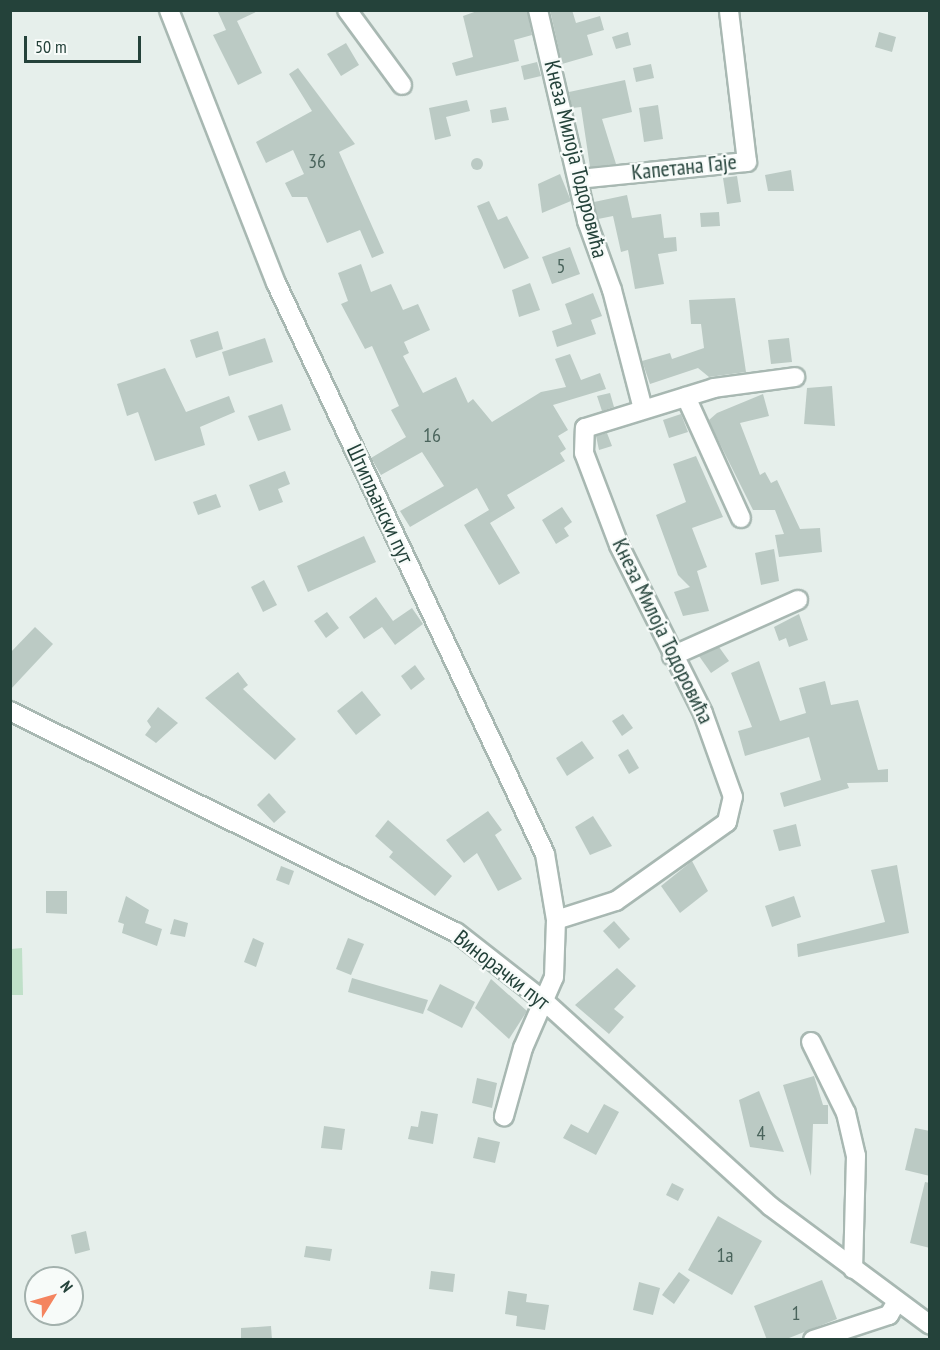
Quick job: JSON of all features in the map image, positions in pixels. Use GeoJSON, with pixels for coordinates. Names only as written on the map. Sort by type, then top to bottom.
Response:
{"type":"FeatureCollection","features":[{"type":"Feature","properties":{"kind":"street","name":"Штипљански пут"},"geometry":{"type":"LineString","coordinates":[[169,10],[276,283],[533,822],[545,854],[556,920],[554,977],[523,1048],[504,1116]]}},
{"type":"Feature","properties":{"kind":"street"},"geometry":{"type":"LineString","coordinates":[[347,10],[402,85]]}},
{"type":"Feature","properties":{"kind":"street","name":"Кнеза Милоја Тодоровића"},"geometry":{"type":"LineString","coordinates":[[538,10],[579,179],[643,409],[585,429],[582,444],[628,567],[720,754],[733,797],[727,822],[616,901],[556,920]]}},
{"type":"Feature","properties":{"kind":"street","name":"Капетана Гаје"},"geometry":{"type":"LineString","coordinates":[[579,179],[747,162],[729,10]]}},
{"type":"Feature","properties":{"kind":"street"},"geometry":{"type":"LineString","coordinates":[[643,409],[686,397],[795,377]]}},
{"type":"Feature","properties":{"kind":"street"},"geometry":{"type":"LineString","coordinates":[[686,397],[741,518]]}},
{"type":"Feature","properties":{"kind":"street"},"geometry":{"type":"LineString","coordinates":[[672,656],[798,600]]}},
{"type":"Feature","properties":{"kind":"street","name":"Винорачки пут"},"geometry":{"type":"LineString","coordinates":[[10,711],[456,932],[544,1001],[770,1206],[930,1325]]}},
{"type":"Feature","properties":{"kind":"street"},"geometry":{"type":"LineString","coordinates":[[811,1042],[846,1113],[856,1156],[854,1269]]}},
{"type":"Feature","properties":{"kind":"street"},"geometry":{"type":"LineString","coordinates":[[813,1340],[889,1315],[897,1301]]}},
{"type":"Feature","properties":{"kind":"green space"},"geometry":{"type":"Polygon","coordinates":[[[22,948],[23,995],[11,995],[11,949],[22,948]]]}},
{"type":"Feature","properties":{"kind":"building"},"geometry":{"type":"Polygon","coordinates":[[[217,10],[260,10],[237,21],[262,73],[238,85],[213,35],[226,30],[217,10]]]}},
{"type":"Feature","properties":{"kind":"building"},"geometry":{"type":"Polygon","coordinates":[[[480,10],[527,10],[532,35],[514,40],[519,61],[456,76],[452,63],[473,57],[463,16],[480,10]]]}},
{"type":"Feature","properties":{"kind":"building"},"geometry":{"type":"Polygon","coordinates":[[[550,10],[572,10],[576,23],[600,16],[604,30],[587,35],[593,55],[562,64],[550,10]]]}},
{"type":"Feature","properties":{"kind":"building"},"geometry":{"type":"Polygon","coordinates":[[[628,32],[631,45],[616,49],[612,37],[628,32]]]}},
{"type":"Feature","properties":{"kind":"building"},"geometry":{"type":"Polygon","coordinates":[[[879,32],[896,37],[892,52],[875,47],[879,32]]]}},
{"type":"Feature","properties":{"kind":"building"},"geometry":{"type":"Polygon","coordinates":[[[346,43],[359,65],[341,76],[327,54],[346,43]]]}},
{"type":"Feature","properties":{"kind":"building"},"geometry":{"type":"Polygon","coordinates":[[[537,62],[541,76],[524,80],[521,66],[537,62]]]}},
{"type":"Feature","properties":{"kind":"building"},"geometry":{"type":"Polygon","coordinates":[[[651,64],[654,78],[636,82],[633,68],[651,64]]]}},
{"type":"Feature","properties":{"kind":"building"},"geometry":{"type":"Polygon","coordinates":[[[298,68],[355,144],[339,152],[384,253],[372,258],[360,230],[327,243],[307,197],[292,197],[285,183],[304,174],[293,150],[266,163],[256,142],[312,111],[289,74],[298,68]]]}},
{"type":"Feature","properties":{"kind":"building"},"geometry":{"type":"Polygon","coordinates":[[[625,80],[632,112],[602,119],[616,164],[590,167],[581,107],[572,108],[569,92],[625,80]]]}},
{"type":"Feature","properties":{"kind":"building"},"geometry":{"type":"Polygon","coordinates":[[[467,100],[470,111],[446,117],[451,136],[435,140],[429,108],[467,100]]]}},
{"type":"Feature","properties":{"kind":"building"},"geometry":{"type":"Polygon","coordinates":[[[658,105],[663,139],[644,142],[639,108],[658,105]]]}},
{"type":"Feature","properties":{"kind":"building"},"geometry":{"type":"Polygon","coordinates":[[[506,107],[509,120],[492,123],[490,110],[506,107]]]}},
{"type":"Feature","properties":{"kind":"building"},"geometry":{"type":"Polygon","coordinates":[[[479,158],[482,159],[482,169],[475,170],[472,169],[471,162],[472,159],[479,158]]]}},
{"type":"Feature","properties":{"kind":"building"},"geometry":{"type":"Polygon","coordinates":[[[791,170],[794,191],[768,191],[765,175],[791,170]]]}},
{"type":"Feature","properties":{"kind":"building"},"geometry":{"type":"Polygon","coordinates":[[[560,174],[571,201],[542,213],[538,184],[560,174]]]}},
{"type":"Feature","properties":{"kind":"building"},"geometry":{"type":"Polygon","coordinates":[[[737,176],[741,202],[727,204],[723,178],[737,176]]]}},
{"type":"Feature","properties":{"kind":"building"},"geometry":{"type":"Polygon","coordinates":[[[627,195],[632,218],[661,214],[664,238],[676,237],[677,251],[658,254],[664,284],[635,289],[628,250],[621,252],[613,216],[598,219],[594,202],[627,195]]]}},
{"type":"Feature","properties":{"kind":"building"},"geometry":{"type":"Polygon","coordinates":[[[489,201],[498,220],[507,216],[529,258],[504,269],[477,206],[489,201]]]}},
{"type":"Feature","properties":{"kind":"building"},"geometry":{"type":"Polygon","coordinates":[[[719,212],[720,226],[701,227],[700,213],[719,212]]]}},
{"type":"Feature","properties":{"kind":"building"},"geometry":{"type":"Polygon","coordinates":[[[570,247],[580,274],[552,284],[542,257],[570,247]]]}},
{"type":"Feature","properties":{"kind":"building"},"geometry":{"type":"Polygon","coordinates":[[[361,264],[371,292],[391,284],[403,310],[418,304],[430,330],[404,342],[409,353],[403,356],[423,393],[456,377],[468,403],[473,399],[492,422],[541,392],[566,387],[555,359],[570,354],[581,380],[600,373],[606,389],[553,405],[568,430],[558,436],[566,449],[560,453],[565,461],[507,495],[515,508],[490,523],[520,573],[499,585],[464,525],[489,510],[477,488],[410,527],[400,511],[444,486],[422,452],[381,475],[371,458],[406,437],[391,410],[399,406],[372,346],[365,349],[341,304],[348,301],[338,273],[361,264]]]}},
{"type":"Feature","properties":{"kind":"building"},"geometry":{"type":"Polygon","coordinates":[[[530,283],[540,310],[519,317],[512,290],[530,283]]]}},
{"type":"Feature","properties":{"kind":"building"},"geometry":{"type":"Polygon","coordinates":[[[593,293],[602,316],[591,320],[596,334],[557,347],[552,331],[572,324],[565,304],[593,293]]]}},
{"type":"Feature","properties":{"kind":"building"},"geometry":{"type":"Polygon","coordinates":[[[735,298],[746,372],[709,377],[698,368],[650,384],[642,361],[670,353],[672,359],[704,348],[701,324],[691,324],[689,300],[735,298]]]}},
{"type":"Feature","properties":{"kind":"building"},"geometry":{"type":"Polygon","coordinates":[[[218,331],[223,349],[196,358],[190,340],[218,331]]]}},
{"type":"Feature","properties":{"kind":"building"},"geometry":{"type":"Polygon","coordinates":[[[265,338],[273,362],[229,376],[222,352],[265,338]]]}},
{"type":"Feature","properties":{"kind":"building"},"geometry":{"type":"Polygon","coordinates":[[[789,338],[792,362],[771,364],[768,340],[789,338]]]}},
{"type":"Feature","properties":{"kind":"building"},"geometry":{"type":"Polygon","coordinates":[[[165,368],[186,412],[229,396],[235,412],[200,427],[205,445],[155,461],[138,412],[127,416],[117,384],[165,368]]]}},
{"type":"Feature","properties":{"kind":"building"},"geometry":{"type":"Polygon","coordinates":[[[832,386],[835,426],[804,424],[807,388],[832,386]]]}},
{"type":"Feature","properties":{"kind":"building"},"geometry":{"type":"Polygon","coordinates":[[[610,393],[614,407],[602,411],[597,396],[610,393]]]}},
{"type":"Feature","properties":{"kind":"building"},"geometry":{"type":"Polygon","coordinates":[[[763,394],[769,416],[740,423],[760,475],[765,472],[771,483],[777,480],[800,529],[820,528],[822,552],[779,557],[775,535],[784,534],[775,510],[753,510],[711,426],[709,420],[717,413],[763,394]]]}},
{"type":"Feature","properties":{"kind":"building"},"geometry":{"type":"Polygon","coordinates":[[[282,404],[291,430],[258,441],[248,416],[282,404]]]}},
{"type":"Feature","properties":{"kind":"building"},"geometry":{"type":"Polygon","coordinates":[[[681,414],[688,432],[669,438],[663,420],[681,414]]]}},
{"type":"Feature","properties":{"kind":"building"},"geometry":{"type":"Polygon","coordinates":[[[607,433],[612,446],[599,450],[596,436],[607,433]]]}},
{"type":"Feature","properties":{"kind":"building"},"geometry":{"type":"Polygon","coordinates":[[[696,456],[723,517],[692,528],[707,567],[697,571],[709,611],[683,616],[674,592],[690,587],[678,575],[656,515],[686,502],[673,464],[696,456]]]}},
{"type":"Feature","properties":{"kind":"building"},"geometry":{"type":"Polygon","coordinates":[[[285,471],[290,484],[278,489],[283,502],[259,511],[249,485],[285,471]]]}},
{"type":"Feature","properties":{"kind":"building"},"geometry":{"type":"Polygon","coordinates":[[[216,494],[221,507],[198,515],[193,502],[216,494]]]}},
{"type":"Feature","properties":{"kind":"building"},"geometry":{"type":"Polygon","coordinates":[[[562,507],[572,522],[564,528],[569,536],[556,544],[542,520],[562,507]]]}},
{"type":"Feature","properties":{"kind":"building"},"geometry":{"type":"Polygon","coordinates":[[[364,536],[376,562],[308,592],[297,566],[364,536]]]}},
{"type":"Feature","properties":{"kind":"building"},"geometry":{"type":"Polygon","coordinates":[[[774,549],[779,581],[761,585],[755,553],[774,549]]]}},
{"type":"Feature","properties":{"kind":"building"},"geometry":{"type":"Polygon","coordinates":[[[264,580],[277,605],[263,612],[251,587],[264,580]]]}},
{"type":"Feature","properties":{"kind":"building"},"geometry":{"type":"Polygon","coordinates":[[[376,597],[393,621],[412,608],[423,624],[395,645],[382,627],[364,639],[349,617],[376,597]]]}},
{"type":"Feature","properties":{"kind":"building"},"geometry":{"type":"Polygon","coordinates":[[[327,612],[339,628],[326,638],[314,621],[327,612]]]}},
{"type":"Feature","properties":{"kind":"building"},"geometry":{"type":"Polygon","coordinates":[[[799,614],[808,640],[789,647],[786,638],[779,641],[774,627],[799,614]]]}},
{"type":"Feature","properties":{"kind":"building"},"geometry":{"type":"Polygon","coordinates":[[[35,627],[53,644],[10,690],[10,653],[35,627]]]}},
{"type":"Feature","properties":{"kind":"building"},"geometry":{"type":"Polygon","coordinates":[[[719,647],[729,661],[711,673],[699,656],[719,647]]]}},
{"type":"Feature","properties":{"kind":"building"},"geometry":{"type":"Polygon","coordinates":[[[759,661],[780,721],[806,713],[799,688],[825,681],[831,705],[858,700],[878,770],[888,769],[888,782],[847,783],[849,788],[784,807],[780,793],[821,780],[809,737],[745,756],[738,731],[752,727],[731,673],[759,661]]]}},
{"type":"Feature","properties":{"kind":"building"},"geometry":{"type":"Polygon","coordinates":[[[415,665],[425,679],[411,690],[401,676],[415,665]]]}},
{"type":"Feature","properties":{"kind":"building"},"geometry":{"type":"Polygon","coordinates":[[[238,672],[248,685],[243,689],[296,739],[275,760],[205,698],[238,672]]]}},
{"type":"Feature","properties":{"kind":"building"},"geometry":{"type":"Polygon","coordinates":[[[362,691],[381,715],[356,735],[337,711],[362,691]]]}},
{"type":"Feature","properties":{"kind":"building"},"geometry":{"type":"Polygon","coordinates":[[[158,707],[178,723],[156,743],[145,735],[151,727],[147,721],[158,707]]]}},
{"type":"Feature","properties":{"kind":"building"},"geometry":{"type":"Polygon","coordinates":[[[623,714],[633,728],[622,736],[612,721],[623,714]]]}},
{"type":"Feature","properties":{"kind":"building"},"geometry":{"type":"Polygon","coordinates":[[[582,741],[594,758],[567,776],[556,758],[582,741]]]}},
{"type":"Feature","properties":{"kind":"building"},"geometry":{"type":"Polygon","coordinates":[[[628,749],[639,768],[629,774],[618,755],[628,749]]]}},
{"type":"Feature","properties":{"kind":"building"},"geometry":{"type":"Polygon","coordinates":[[[269,793],[286,812],[274,823],[257,805],[269,793]]]}},
{"type":"Feature","properties":{"kind":"building"},"geometry":{"type":"Polygon","coordinates":[[[488,811],[502,830],[495,835],[522,879],[498,891],[477,853],[464,863],[446,840],[488,811]]]}},
{"type":"Feature","properties":{"kind":"building"},"geometry":{"type":"Polygon","coordinates":[[[593,816],[612,846],[590,855],[575,827],[593,816]]]}},
{"type":"Feature","properties":{"kind":"building"},"geometry":{"type":"Polygon","coordinates":[[[388,820],[452,876],[435,896],[389,857],[393,852],[375,836],[388,820]]]}},
{"type":"Feature","properties":{"kind":"building"},"geometry":{"type":"Polygon","coordinates":[[[796,824],[801,846],[779,851],[773,830],[796,824]]]}},
{"type":"Feature","properties":{"kind":"building"},"geometry":{"type":"Polygon","coordinates":[[[692,861],[708,891],[680,913],[661,886],[692,861]]]}},
{"type":"Feature","properties":{"kind":"building"},"geometry":{"type":"Polygon","coordinates":[[[897,865],[909,933],[798,957],[797,944],[885,922],[871,870],[897,865]]]}},
{"type":"Feature","properties":{"kind":"building"},"geometry":{"type":"Polygon","coordinates":[[[281,866],[294,871],[289,885],[276,880],[281,866]]]}},
{"type":"Feature","properties":{"kind":"building"},"geometry":{"type":"Polygon","coordinates":[[[46,891],[67,891],[67,914],[46,913],[46,891]]]}},
{"type":"Feature","properties":{"kind":"building"},"geometry":{"type":"Polygon","coordinates":[[[126,896],[149,910],[145,923],[162,929],[157,946],[122,933],[124,924],[118,922],[126,896]]]}},
{"type":"Feature","properties":{"kind":"building"},"geometry":{"type":"Polygon","coordinates":[[[794,896],[801,917],[772,927],[765,906],[794,896]]]}},
{"type":"Feature","properties":{"kind":"building"},"geometry":{"type":"Polygon","coordinates":[[[174,919],[188,923],[185,937],[170,934],[174,919]]]}},
{"type":"Feature","properties":{"kind":"building"},"geometry":{"type":"Polygon","coordinates":[[[614,921],[630,939],[619,949],[603,931],[614,921]]]}},
{"type":"Feature","properties":{"kind":"building"},"geometry":{"type":"Polygon","coordinates":[[[253,938],[264,943],[256,967],[244,962],[253,938]]]}},
{"type":"Feature","properties":{"kind":"building"},"geometry":{"type":"Polygon","coordinates":[[[348,938],[364,944],[351,975],[336,969],[348,938]]]}},
{"type":"Feature","properties":{"kind":"building"},"geometry":{"type":"Polygon","coordinates":[[[617,968],[636,986],[614,1009],[624,1017],[609,1034],[575,1005],[617,968]]]}},
{"type":"Feature","properties":{"kind":"building"},"geometry":{"type":"Polygon","coordinates":[[[352,978],[428,1000],[423,1014],[348,992],[352,978]]]}},
{"type":"Feature","properties":{"kind":"building"},"geometry":{"type":"Polygon","coordinates":[[[491,979],[527,1011],[509,1039],[475,1008],[491,979]]]}},
{"type":"Feature","properties":{"kind":"building"},"geometry":{"type":"Polygon","coordinates":[[[440,984],[475,1002],[462,1028],[427,1010],[440,984]]]}},
{"type":"Feature","properties":{"kind":"building"},"geometry":{"type":"Polygon","coordinates":[[[814,1076],[823,1105],[828,1105],[828,1124],[813,1124],[811,1176],[783,1085],[814,1076]]]}},
{"type":"Feature","properties":{"kind":"building"},"geometry":{"type":"Polygon","coordinates":[[[477,1078],[497,1083],[492,1108],[472,1103],[477,1078]]]}},
{"type":"Feature","properties":{"kind":"building"},"geometry":{"type":"Polygon","coordinates":[[[759,1091],[784,1152],[750,1147],[739,1100],[759,1091]]]}},
{"type":"Feature","properties":{"kind":"building"},"geometry":{"type":"Polygon","coordinates":[[[604,1104],[619,1112],[596,1155],[563,1138],[571,1124],[588,1133],[604,1104]]]}},
{"type":"Feature","properties":{"kind":"building"},"geometry":{"type":"Polygon","coordinates":[[[421,1111],[438,1114],[433,1144],[408,1139],[411,1126],[418,1127],[421,1111]]]}},
{"type":"Feature","properties":{"kind":"building"},"geometry":{"type":"Polygon","coordinates":[[[324,1126],[345,1129],[342,1150],[321,1148],[324,1126]]]}},
{"type":"Feature","properties":{"kind":"building"},"geometry":{"type":"Polygon","coordinates":[[[915,1128],[930,1131],[930,1176],[905,1170],[915,1128]]]}},
{"type":"Feature","properties":{"kind":"building"},"geometry":{"type":"Polygon","coordinates":[[[478,1137],[500,1142],[495,1163],[473,1158],[478,1137]]]}},
{"type":"Feature","properties":{"kind":"building"},"geometry":{"type":"Polygon","coordinates":[[[925,1182],[930,1183],[930,1248],[910,1243],[925,1182]]]}},
{"type":"Feature","properties":{"kind":"building"},"geometry":{"type":"Polygon","coordinates":[[[672,1183],[684,1189],[678,1201],[666,1195],[672,1183]]]}},
{"type":"Feature","properties":{"kind":"building"},"geometry":{"type":"Polygon","coordinates":[[[718,1216],[762,1241],[732,1295],[688,1270],[718,1216]]]}},
{"type":"Feature","properties":{"kind":"building"},"geometry":{"type":"Polygon","coordinates":[[[86,1231],[90,1250],[75,1254],[71,1235],[86,1231]]]}},
{"type":"Feature","properties":{"kind":"building"},"geometry":{"type":"Polygon","coordinates":[[[306,1246],[332,1249],[330,1261],[304,1257],[306,1246]]]}},
{"type":"Feature","properties":{"kind":"building"},"geometry":{"type":"Polygon","coordinates":[[[431,1271],[455,1274],[453,1292],[429,1289],[431,1271]]]}},
{"type":"Feature","properties":{"kind":"building"},"geometry":{"type":"Polygon","coordinates":[[[679,1272],[690,1280],[674,1304],[662,1295],[679,1272]]]}},
{"type":"Feature","properties":{"kind":"building"},"geometry":{"type":"Polygon","coordinates":[[[822,1280],[837,1319],[784,1340],[767,1340],[754,1306],[822,1280]]]}},
{"type":"Feature","properties":{"kind":"building"},"geometry":{"type":"Polygon","coordinates":[[[639,1282],[660,1288],[653,1315],[633,1310],[639,1282]]]}},
{"type":"Feature","properties":{"kind":"building"},"geometry":{"type":"Polygon","coordinates":[[[508,1291],[527,1294],[526,1302],[549,1305],[545,1330],[516,1326],[517,1316],[505,1314],[508,1291]]]}},
{"type":"Feature","properties":{"kind":"building"},"geometry":{"type":"Polygon","coordinates":[[[271,1326],[272,1340],[241,1340],[241,1328],[271,1326]]]}}]}
